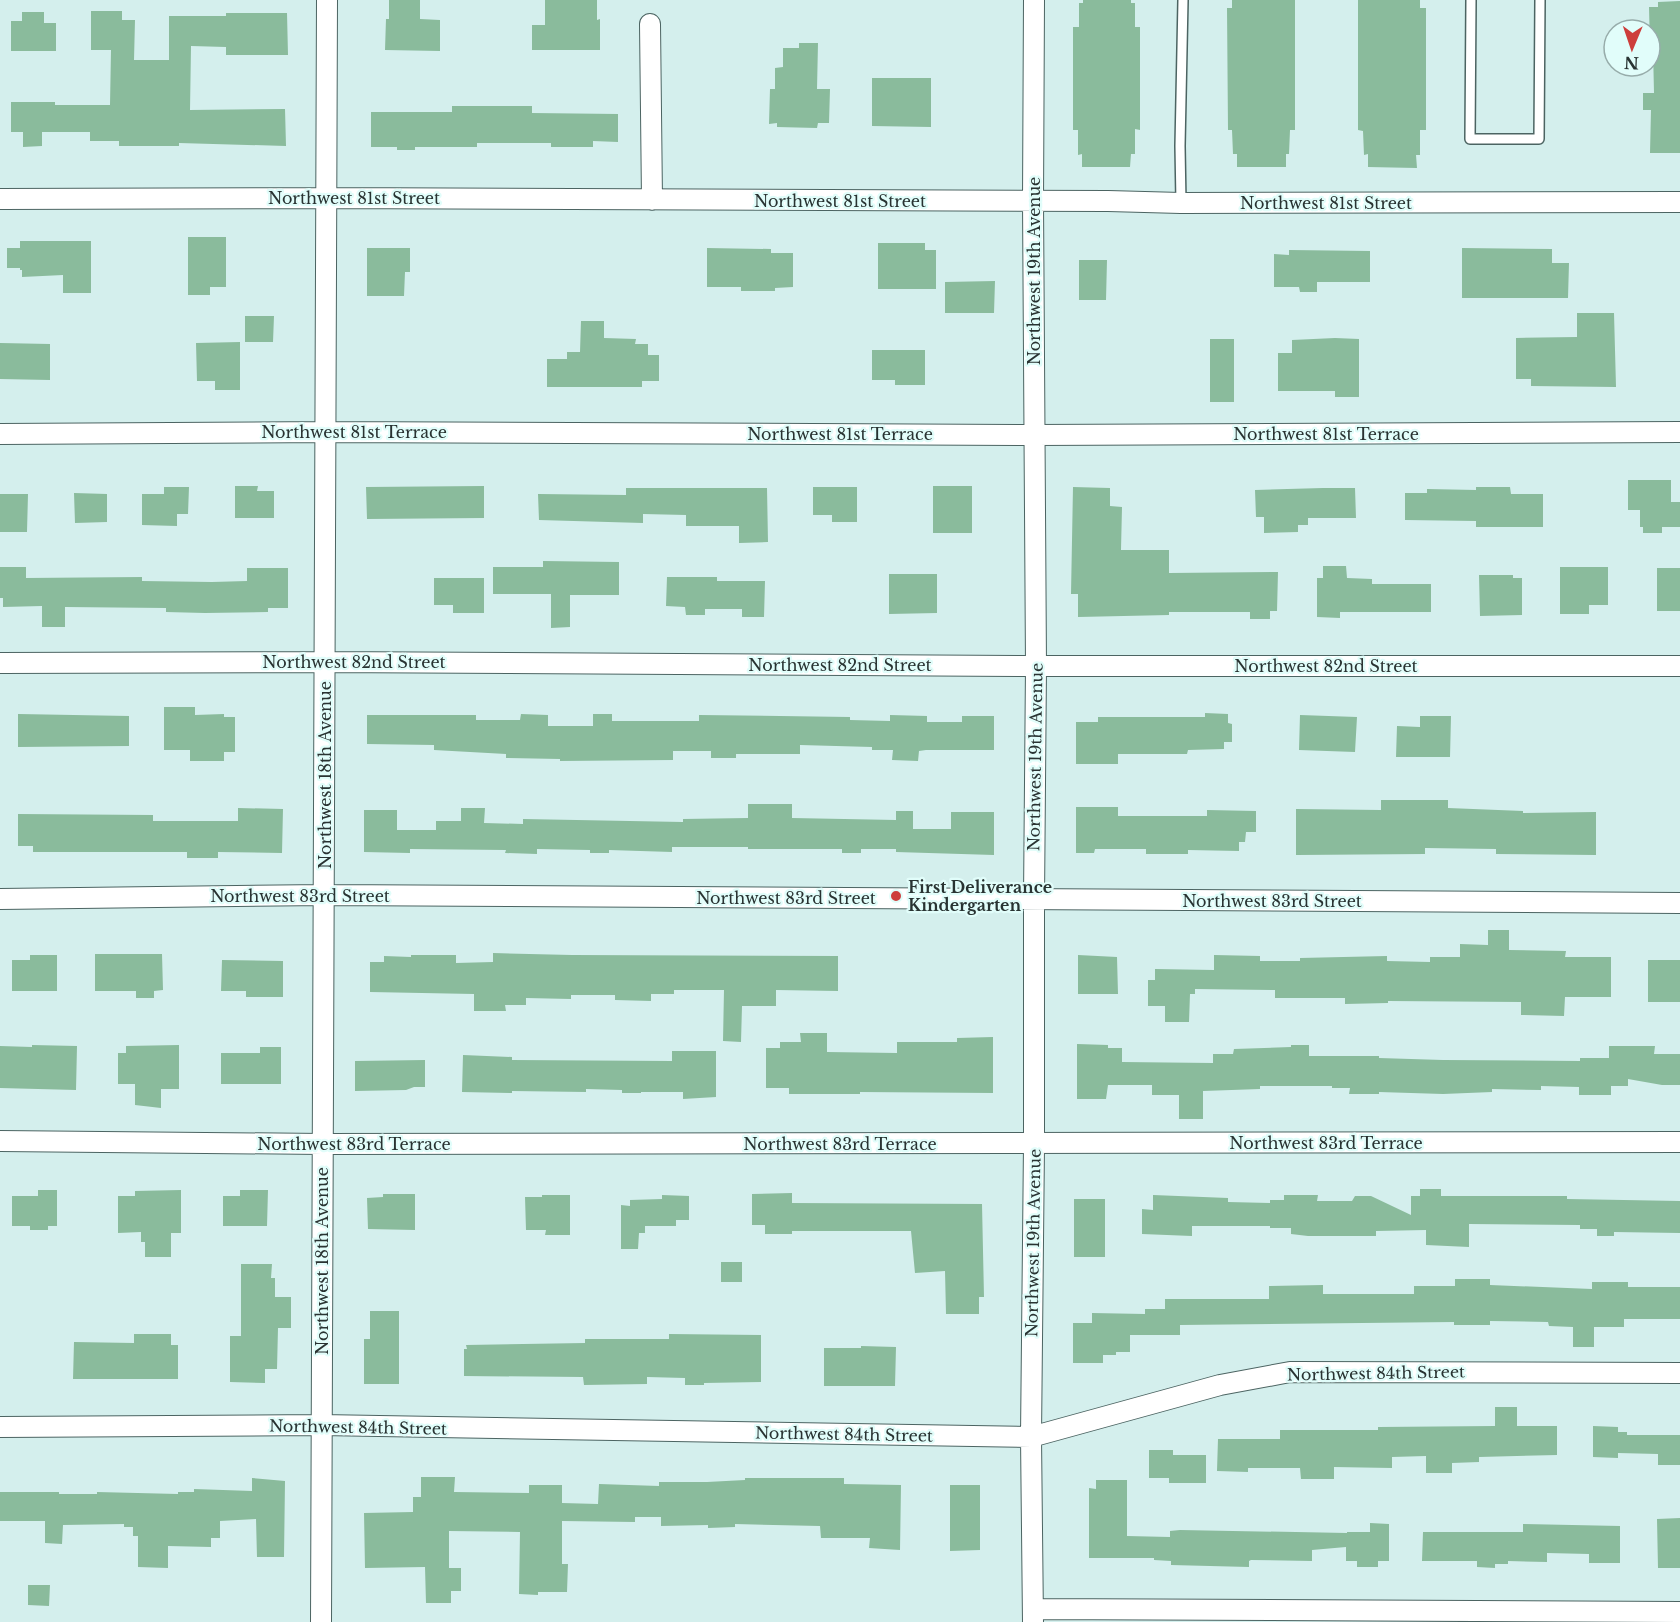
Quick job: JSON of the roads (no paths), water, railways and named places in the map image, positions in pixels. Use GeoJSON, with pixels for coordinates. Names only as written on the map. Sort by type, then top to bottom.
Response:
{"type":"FeatureCollection","features":[{"type":"Feature","properties":{"kind":"street","name":"Northwest 18th Avenue"},"geometry":{"type":"LineString","coordinates":[[321,1622],[327,0]]}},
{"type":"Feature","properties":{"kind":"street","name":"Northwest 19th Avenue"},"geometry":{"type":"LineString","coordinates":[[1033,1615],[1031,1437],[1036,666],[1034,0]]}},
{"type":"Feature","properties":{"kind":"street"},"geometry":{"type":"LineString","coordinates":[[650,24],[652,200]]}},
{"type":"Feature","properties":{"kind":"street","name":"Northwest 81st Street"},"geometry":{"type":"LineString","coordinates":[[0,199],[328,198],[1181,203],[1680,202]]}},
{"type":"Feature","properties":{"kind":"street","name":"Northwest 81st Terrace"},"geometry":{"type":"LineString","coordinates":[[0,434],[325,432],[1034,435],[1680,432]]}},
{"type":"Feature","properties":{"kind":"street","name":"Northwest 82nd Street"},"geometry":{"type":"LineString","coordinates":[[0,663],[1680,666]]}},
{"type":"Feature","properties":{"kind":"street","name":"Northwest 83rd Street"},"geometry":{"type":"LineString","coordinates":[[0,899],[325,896],[1680,903]]}},
{"type":"Feature","properties":{"kind":"street","name":"Northwest 83rd Terrace"},"geometry":{"type":"LineString","coordinates":[[0,1141],[323,1144],[1680,1142]]}},
{"type":"Feature","properties":{"kind":"street","name":"Northwest 84th Street"},"geometry":{"type":"LineString","coordinates":[[0,1427],[321,1425],[1031,1437],[1220,1385],[1290,1372],[1680,1373]]}},
{"type":"Feature","properties":{"kind":"street"},"geometry":{"type":"LineString","coordinates":[[1033,1615],[1680,1612]]}},
{"type":"Feature","properties":{"kind":"lane"},"geometry":{"type":"LineString","coordinates":[[1181,203],[1183,0]]}},
{"type":"Feature","properties":{"kind":"lane"},"geometry":{"type":"LineString","coordinates":[[1471,0],[1470,138],[1539,139],[1540,0]]}},
{"type":"Feature","properties":{"kind":"place","name":"First Deliverance Kindergarten"},"geometry":{"type":"Point","coordinates":[896,896]}}]}
